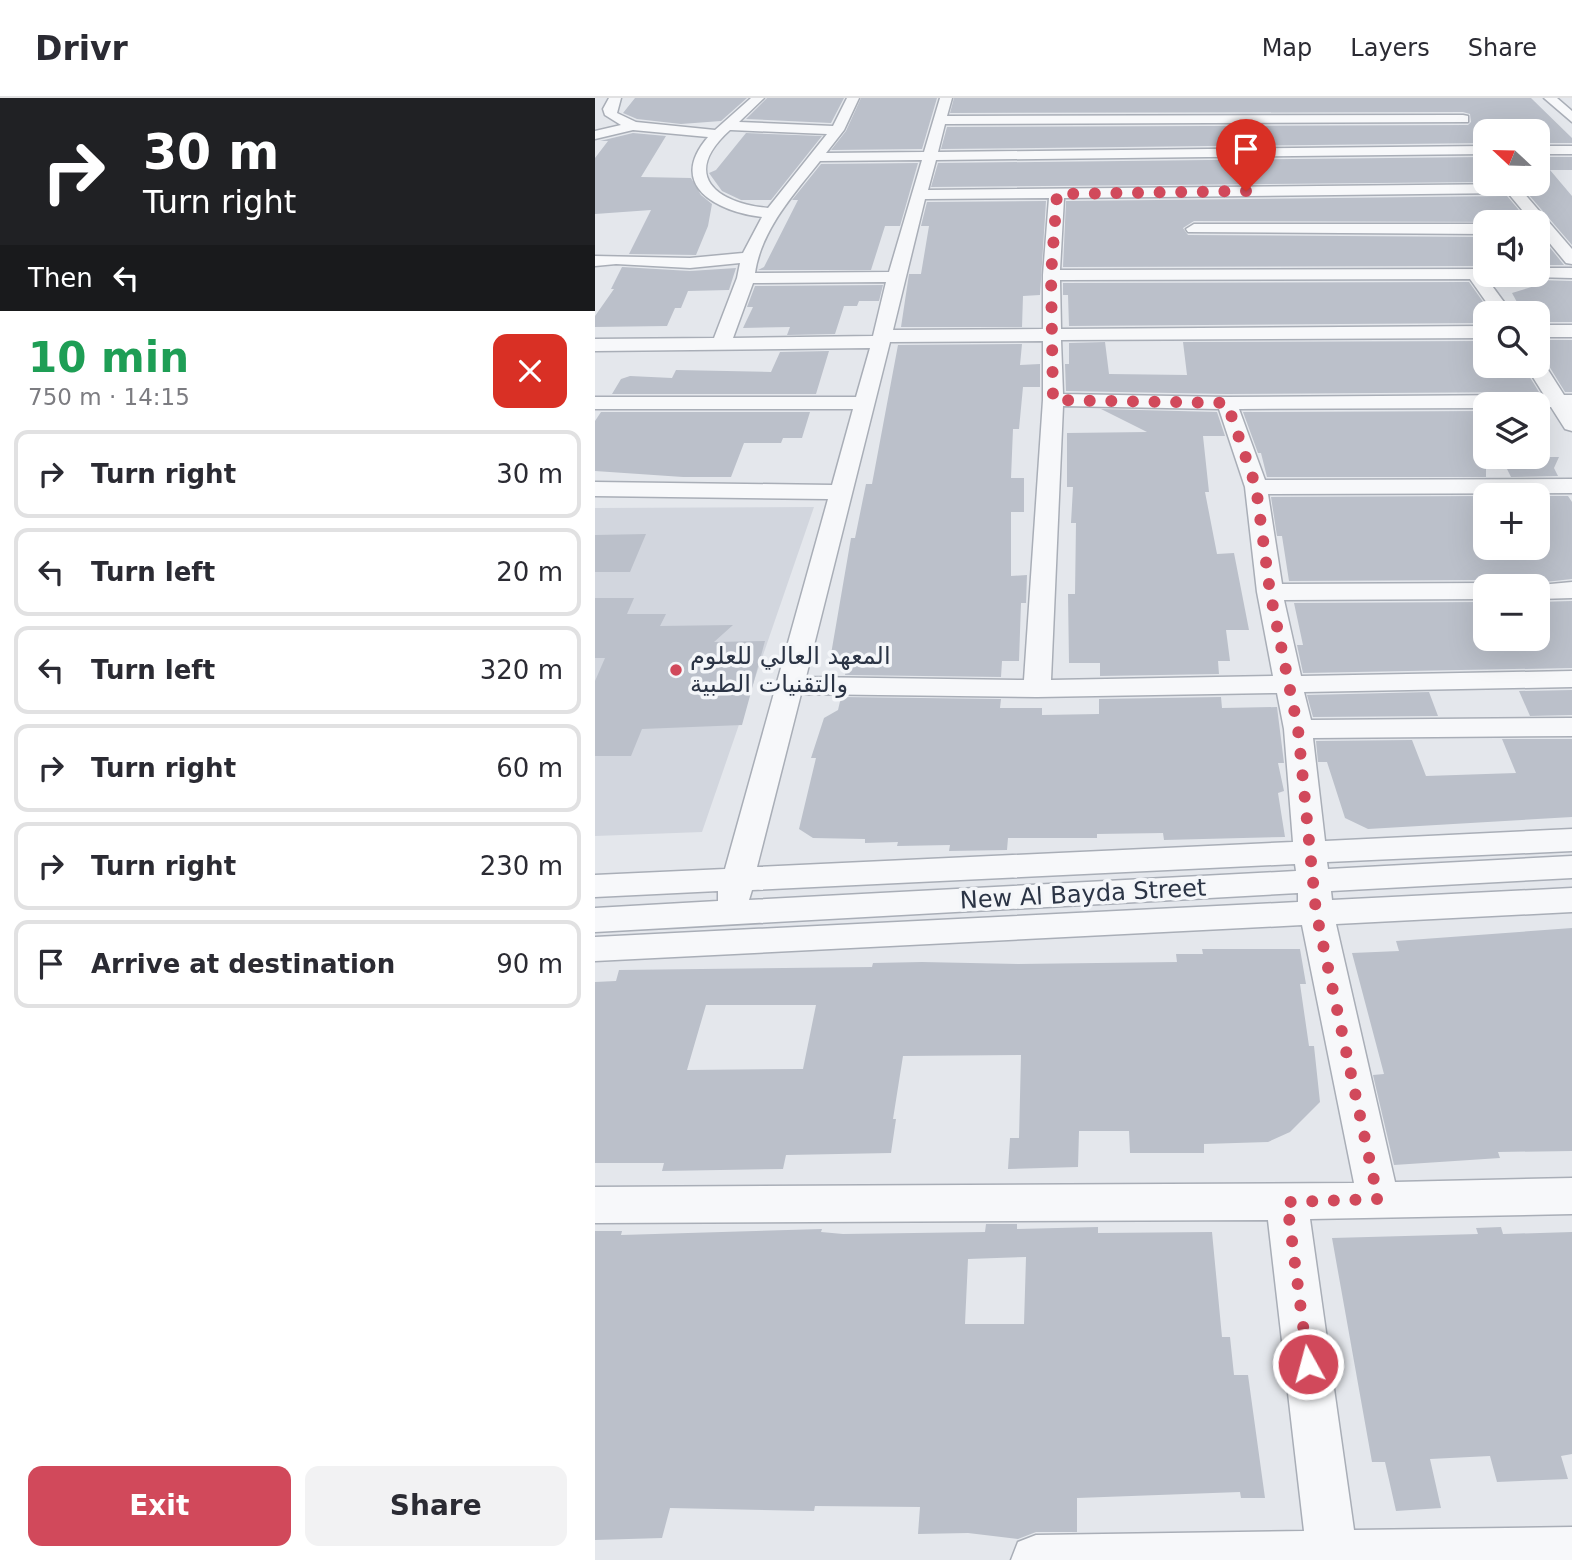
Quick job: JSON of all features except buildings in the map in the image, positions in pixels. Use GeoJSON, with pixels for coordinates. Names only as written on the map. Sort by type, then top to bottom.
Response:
{"type":"FeatureCollection","features":[{"type":"Feature","properties":{"kind":"street"},"geometry":{"type":"LineString","coordinates":[[615,98],[609,109],[626,123]]}},
{"type":"Feature","properties":{"kind":"street"},"geometry":{"type":"LineString","coordinates":[[758,98],[724,130],[698,166],[703,184],[726,205],[772,213]]}},
{"type":"Feature","properties":{"kind":"street"},"geometry":{"type":"LineString","coordinates":[[722,343],[746,278],[749,257],[772,213],[837,130],[853,98]]}},
{"type":"Feature","properties":{"kind":"street"},"geometry":{"type":"LineString","coordinates":[[1551,98],[1571,116]]}},
{"type":"Feature","properties":{"kind":"street"},"geometry":{"type":"LineString","coordinates":[[1450,105],[1473,135]]}},
{"type":"Feature","properties":{"kind":"street"},"geometry":{"type":"LineString","coordinates":[[725,928],[882,339],[896,277],[944,109],[1473,182]]}},
{"type":"Feature","properties":{"kind":"street"},"geometry":{"type":"LineString","coordinates":[[595,121],[724,130],[837,130]]}},
{"type":"Feature","properties":{"kind":"street"},"geometry":{"type":"LineString","coordinates":[[595,135],[626,123]]}},
{"type":"Feature","properties":{"kind":"street"},"geometry":{"type":"LineString","coordinates":[[817,157],[1234,149],[1473,140]]}},
{"type":"Feature","properties":{"kind":"street"},"geometry":{"type":"LineString","coordinates":[[1234,149],[1473,140]]}},
{"type":"Feature","properties":{"kind":"street"},"geometry":{"type":"LineString","coordinates":[[1192,217],[1234,149]]}},
{"type":"Feature","properties":{"kind":"street"},"geometry":{"type":"LineString","coordinates":[[1551,150],[1572,150]]}},
{"type":"Feature","properties":{"kind":"street"},"geometry":{"type":"LineString","coordinates":[[921,195],[1057,194],[1192,217],[1473,228]]}},
{"type":"Feature","properties":{"kind":"street"},"geometry":{"type":"LineString","coordinates":[[1037,689],[1053,400],[1051,275],[1057,194]]}},
{"type":"Feature","properties":{"kind":"street"},"geometry":{"type":"LineString","coordinates":[[1550,238],[1572,259]]}},
{"type":"Feature","properties":{"kind":"street"},"geometry":{"type":"LineString","coordinates":[[595,261],[690,263],[749,257]]}},
{"type":"Feature","properties":{"kind":"street"},"geometry":{"type":"LineString","coordinates":[[1051,275],[1199,268],[1473,274]]}},
{"type":"Feature","properties":{"kind":"street"},"geometry":{"type":"LineString","coordinates":[[1550,274],[1572,273]]}},
{"type":"Feature","properties":{"kind":"street"},"geometry":{"type":"LineString","coordinates":[[746,278],[896,277]]}},
{"type":"Feature","properties":{"kind":"street"},"geometry":{"type":"LineString","coordinates":[[1550,331],[1572,331]]}},
{"type":"Feature","properties":{"kind":"street"},"geometry":{"type":"LineString","coordinates":[[595,345],[1053,333],[1473,332]]}},
{"type":"Feature","properties":{"kind":"street"},"geometry":{"type":"LineString","coordinates":[[1546,378],[1565,401],[1572,425]]}},
{"type":"Feature","properties":{"kind":"street"},"geometry":{"type":"LineString","coordinates":[[1053,400],[1227,403],[1565,401]]}},
{"type":"Feature","properties":{"kind":"street"},"geometry":{"type":"LineString","coordinates":[[595,403],[865,403]]}},
{"type":"Feature","properties":{"kind":"street"},"geometry":{"type":"LineString","coordinates":[[1227,403],[1256,487],[1270,592],[1298,729],[1313,882],[1378,1199]]}},
{"type":"Feature","properties":{"kind":"street"},"geometry":{"type":"LineString","coordinates":[[1256,487],[1572,486]]}},
{"type":"Feature","properties":{"kind":"street"},"geometry":{"type":"LineString","coordinates":[[595,489],[841,492]]}},
{"type":"Feature","properties":{"kind":"street"},"geometry":{"type":"LineString","coordinates":[[1550,591],[1572,590]]}},
{"type":"Feature","properties":{"kind":"street"},"geometry":{"type":"LineString","coordinates":[[1270,592],[1473,591]]}},
{"type":"Feature","properties":{"kind":"street"},"geometry":{"type":"LineString","coordinates":[[790,685],[1037,689],[1572,679]]}},
{"type":"Feature","properties":{"kind":"street"},"geometry":{"type":"LineString","coordinates":[[1298,729],[1572,726]]}},
{"type":"Feature","properties":{"kind":"street"},"geometry":{"type":"LineString","coordinates":[[595,866],[1313,882],[1572,840]]}},
{"type":"Feature","properties":{"kind":"street","name":"New Al Bayda Street"},"geometry":{"type":"LineString","coordinates":[[595,949],[725,928],[1313,882],[1572,867]]}},
{"type":"Feature","properties":{"kind":"street"},"geometry":{"type":"LineString","coordinates":[[595,886],[741,869]]}},
{"type":"Feature","properties":{"kind":"street","name":"New Al Bayda Street"},"geometry":{"type":"LineString","coordinates":[[1313,882],[1572,900]]}},
{"type":"Feature","properties":{"kind":"street","name":"New Al Bayda Street"},"geometry":{"type":"LineString","coordinates":[[595,920],[725,928]]}},
{"type":"Feature","properties":{"kind":"street"},"geometry":{"type":"LineString","coordinates":[[595,1205],[1287,1202],[1572,1196]]}},
{"type":"Feature","properties":{"kind":"street"},"geometry":{"type":"LineString","coordinates":[[1287,1202],[1333,1557]]}},
{"type":"Feature","properties":{"kind":"street"},"geometry":{"type":"LineString","coordinates":[[1036,1560],[1572,1552]]}},
{"type":"Feature","properties":{"kind":"shaded area","name":"المعهد العالي للعلوم والتقنيات الطبية"},"geometry":{"type":"Polygon","coordinates":[[[814,507],[702,832],[595,836],[595,508],[814,507]]]}},
{"type":"Feature","properties":{"kind":"place","name":"المعهد العالي للعلوم والتقنيات الطبية"},"geometry":{"type":"Point","coordinates":[676,670]}},
{"type":"Feature","properties":{"kind":"route"},"geometry":{"type":"LineString","coordinates":[[1246,191],[1057,194],[1051,275],[1053,400],[1227,403],[1256,487],[1270,592],[1298,729],[1316,912],[1378,1199],[1287,1202],[1308,1364]]}}]}
